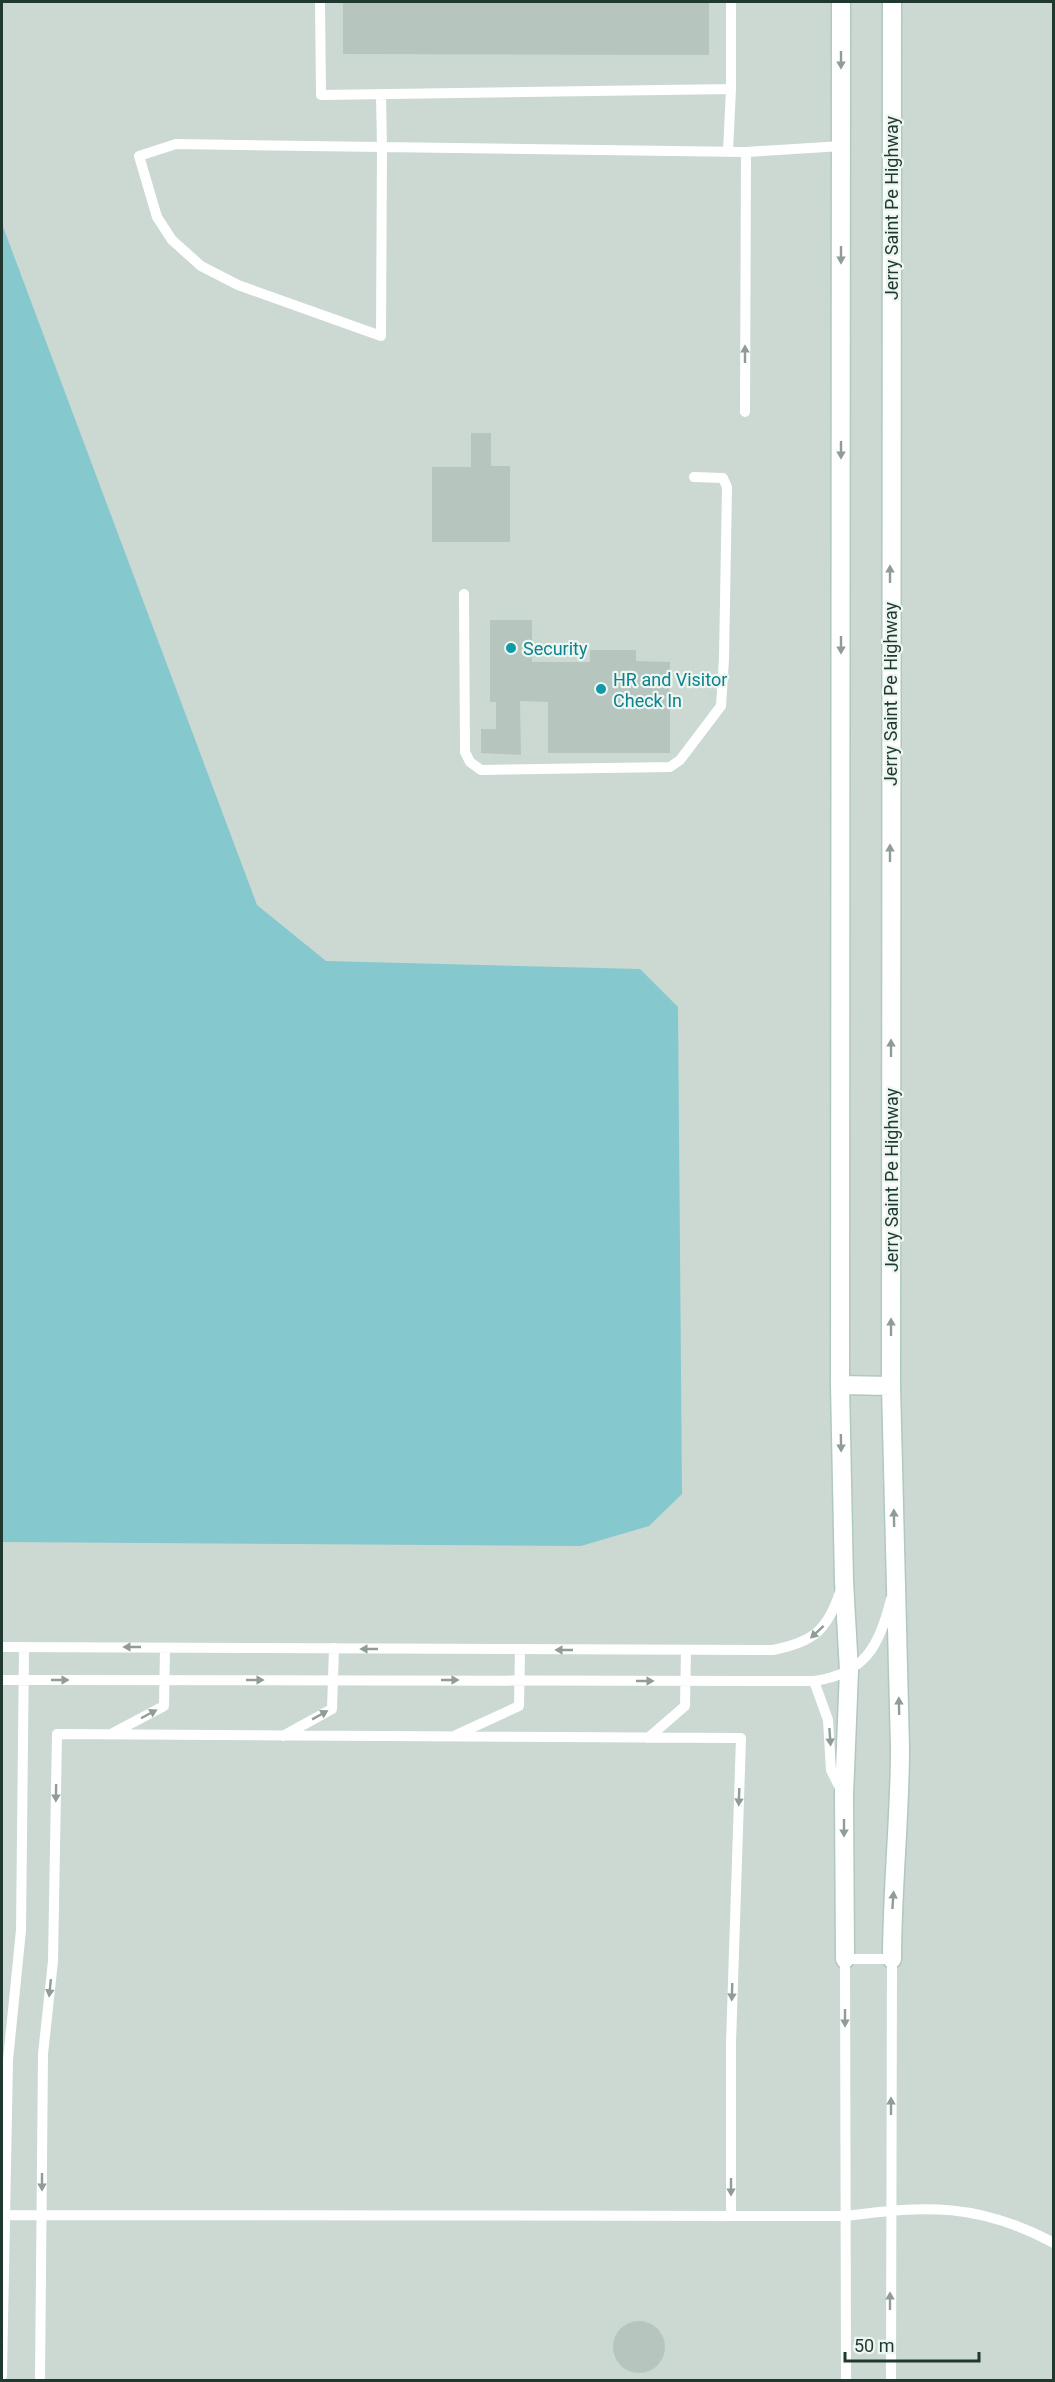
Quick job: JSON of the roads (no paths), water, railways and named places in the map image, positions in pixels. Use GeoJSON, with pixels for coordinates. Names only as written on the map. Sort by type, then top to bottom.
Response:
{"type":"FeatureCollection","features":[{"type":"Feature","properties":{"kind":"main road"},"geometry":{"type":"LineString","coordinates":[[841,2],[840,1385],[844,1581],[849,1671],[844,1796],[845,1959]]}},
{"type":"Feature","properties":{"kind":"main road","name":"Jerry Saint Pe Highway"},"geometry":{"type":"LineString","coordinates":[[891,1959],[900,1808],[891,1386],[892,2]]}},
{"type":"Feature","properties":{"kind":"main road"},"geometry":{"type":"LineString","coordinates":[[840,1385],[891,1386]]}},
{"type":"Feature","properties":{"kind":"lane"},"geometry":{"type":"LineString","coordinates":[[320,2],[321,95],[730,89]]}},
{"type":"Feature","properties":{"kind":"lane"},"geometry":{"type":"LineString","coordinates":[[728,151],[731,2]]}},
{"type":"Feature","properties":{"kind":"lane"},"geometry":{"type":"LineString","coordinates":[[381,95],[382,147],[381,336],[238,285],[201,266],[172,240],[157,217],[139,156],[176,144],[382,147],[728,151],[746,152],[842,146]]}},
{"type":"Feature","properties":{"kind":"lane"},"geometry":{"type":"LineString","coordinates":[[745,412],[746,152]]}},
{"type":"Feature","properties":{"kind":"lane"},"geometry":{"type":"LineString","coordinates":[[464,594],[465,752],[470,762],[481,770],[670,767],[680,760],[721,706],[727,487],[723,478],[694,477]]}},
{"type":"Feature","properties":{"kind":"lane"},"geometry":{"type":"LineString","coordinates":[[2,1680],[814,1682],[849,1671],[877,1643],[884,1628],[896,1577]]}},
{"type":"Feature","properties":{"kind":"lane"},"geometry":{"type":"LineString","coordinates":[[2,1647],[773,1650],[797,1644],[821,1630],[832,1612],[844,1581]]}},
{"type":"Feature","properties":{"kind":"lane"},"geometry":{"type":"LineString","coordinates":[[2,2376],[7,2215],[5,2063],[21,1930],[24,1647]]}},
{"type":"Feature","properties":{"kind":"lane"},"geometry":{"type":"LineString","coordinates":[[110,1735],[164,1706],[165,1648]]}},
{"type":"Feature","properties":{"kind":"lane"},"geometry":{"type":"LineString","coordinates":[[283,1736],[332,1708],[334,1648]]}},
{"type":"Feature","properties":{"kind":"lane"},"geometry":{"type":"LineString","coordinates":[[453,1737],[519,1706],[520,1649]]}},
{"type":"Feature","properties":{"kind":"lane"},"geometry":{"type":"LineString","coordinates":[[648,1738],[685,1706],[686,1650]]}},
{"type":"Feature","properties":{"kind":"lane"},"geometry":{"type":"LineString","coordinates":[[814,1682],[828,1720],[831,1770],[844,1796]]}},
{"type":"Feature","properties":{"kind":"lane"},"geometry":{"type":"LineString","coordinates":[[40,2380],[43,2054],[53,1961],[57,1734],[741,1738],[730,2043],[731,2216]]}},
{"type":"Feature","properties":{"kind":"lane"},"geometry":{"type":"LineString","coordinates":[[846,2380],[845,1959],[891,1959],[891,2380]]}},
{"type":"Feature","properties":{"kind":"lane"},"geometry":{"type":"LineString","coordinates":[[7,2215],[846,2216],[890,2210],[944,2208],[980,2213],[1053,2243]]}},
{"type":"Feature","properties":{"kind":"water"},"geometry":{"type":"Polygon","coordinates":[[[2,224],[257,905],[326,961],[640,969],[678,1007],[682,1494],[649,1526],[581,1546],[2,1542],[2,224]]]}},
{"type":"Feature","properties":{"kind":"place","name":"Security"},"geometry":{"type":"Point","coordinates":[511,648]}},
{"type":"Feature","properties":{"kind":"place","name":"HR and Visitor Check In"},"geometry":{"type":"Point","coordinates":[601,689]}}]}
